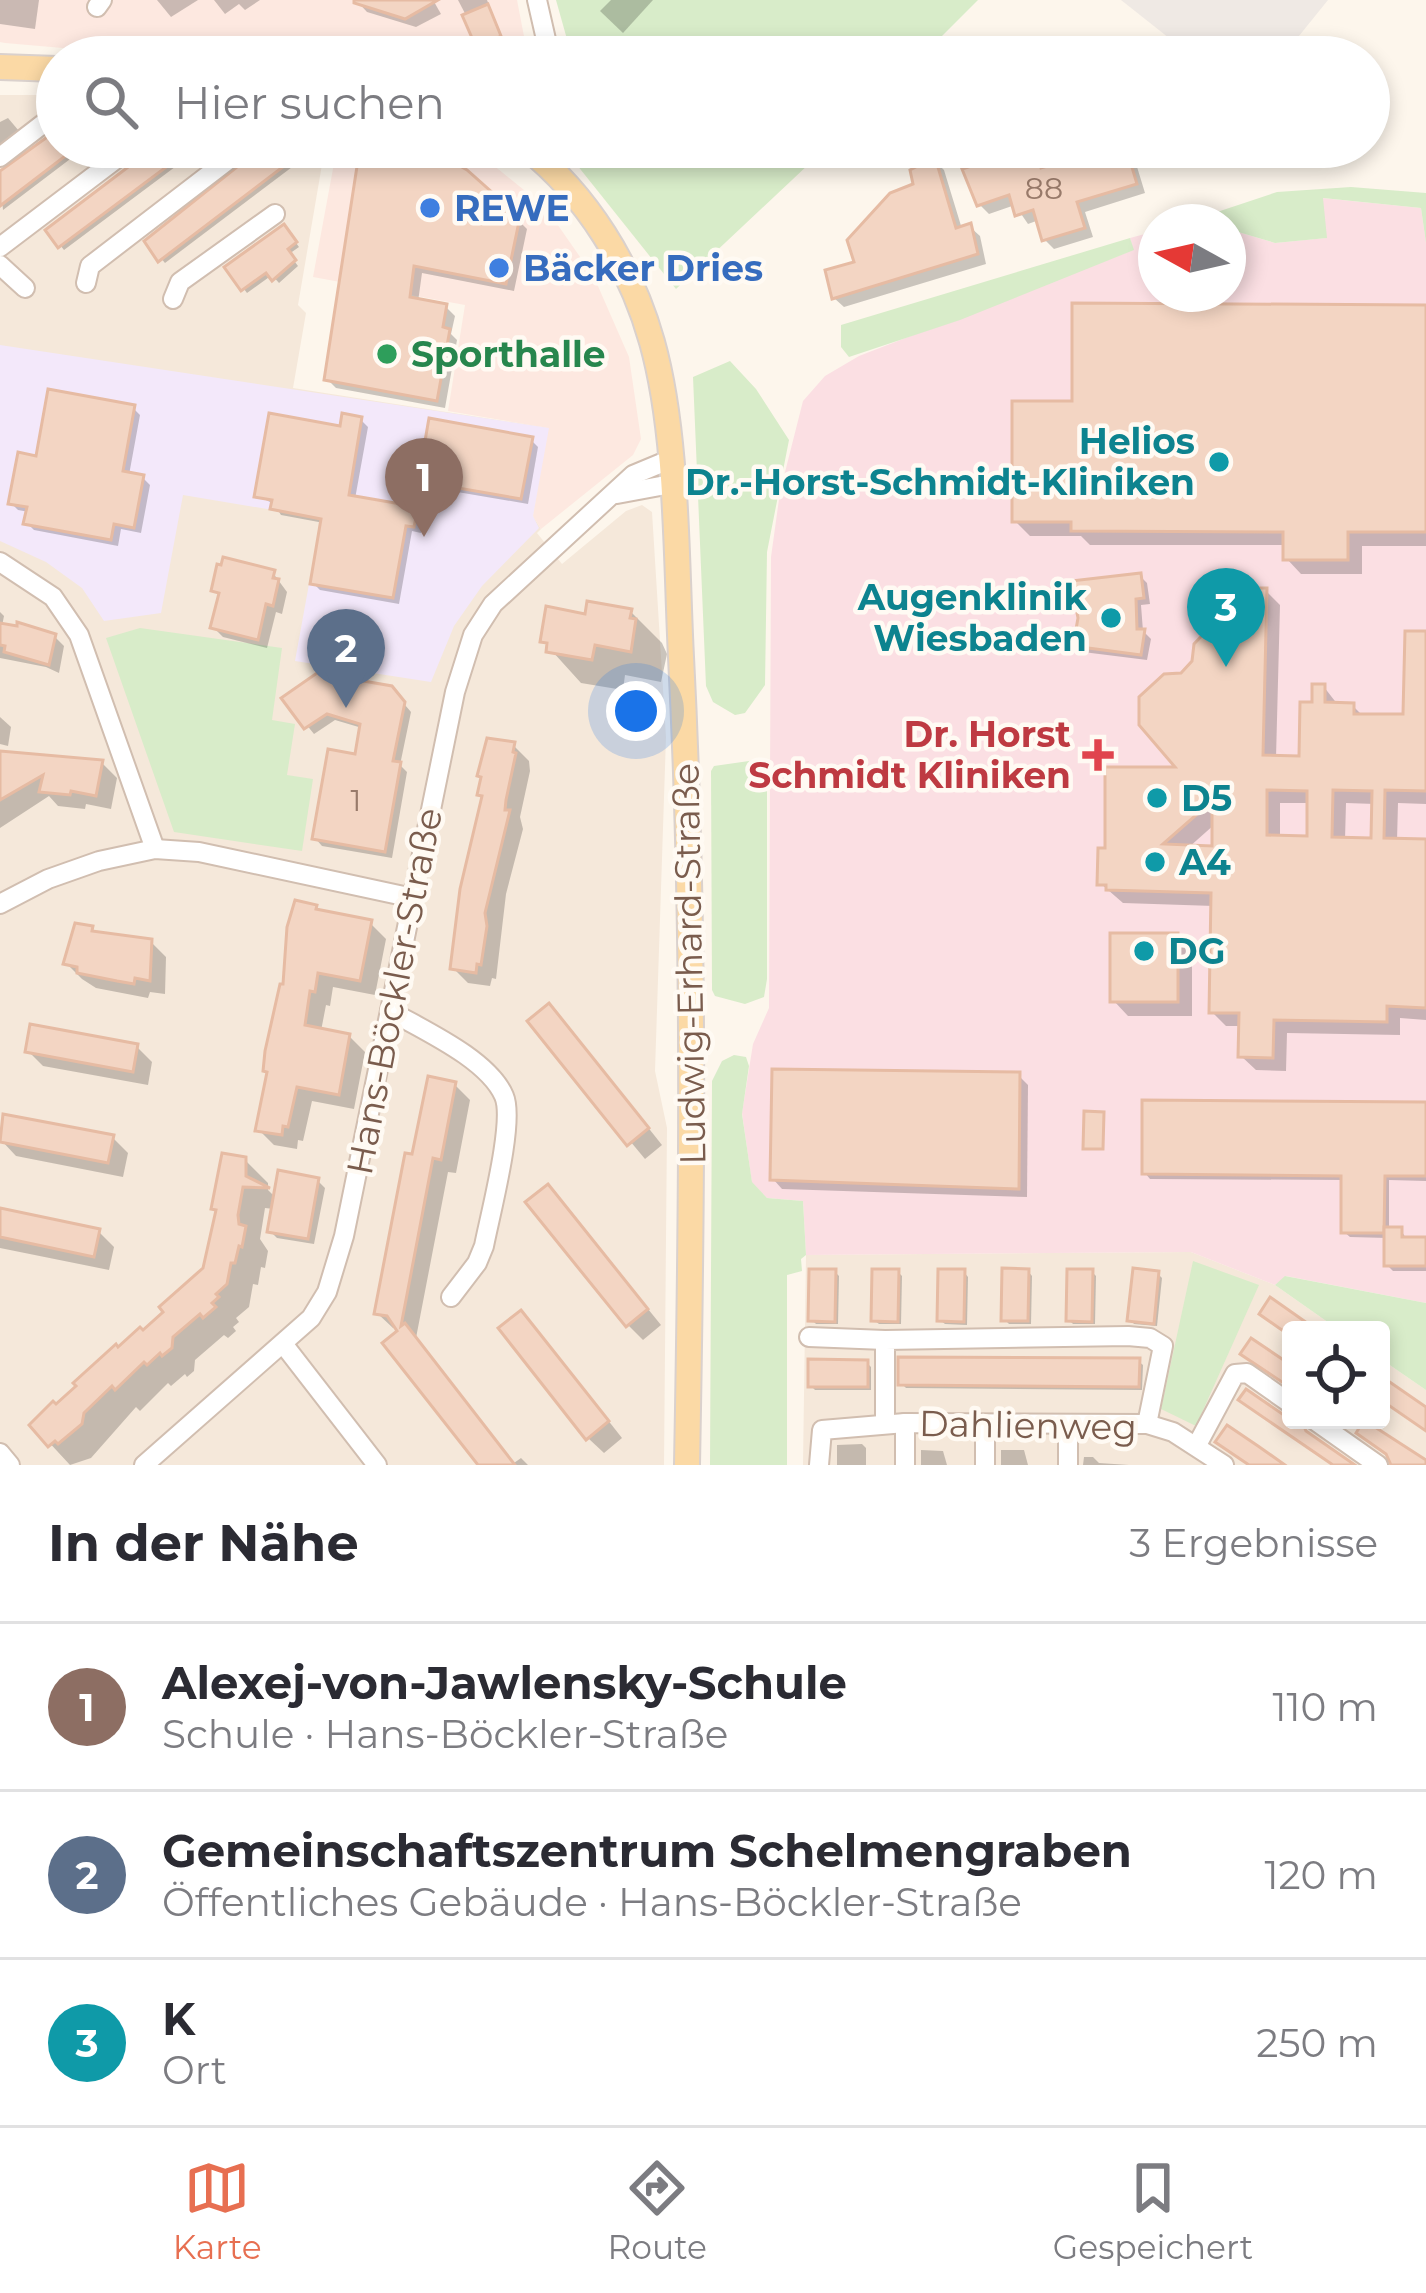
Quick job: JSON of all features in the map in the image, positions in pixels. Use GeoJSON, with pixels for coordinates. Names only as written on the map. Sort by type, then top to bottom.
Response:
{"type":"FeatureCollection","features":[{"type":"Feature","properties":{"kind":"main road"},"geometry":{"type":"LineString","coordinates":[[0,67],[36,68]]}},
{"type":"Feature","properties":{"kind":"main road","name":"Ludwig-Erhard-Straße"},"geometry":{"type":"LineString","coordinates":[[553,168],[598,225],[642,310],[660,370],[688,815],[692,1176],[687,1465]]}},
{"type":"Feature","properties":{"kind":"street"},"geometry":{"type":"LineString","coordinates":[[537,0],[544,36]]}},
{"type":"Feature","properties":{"kind":"street"},"geometry":{"type":"LineString","coordinates":[[0,157],[36,129]]}},
{"type":"Feature","properties":{"kind":"street"},"geometry":{"type":"LineString","coordinates":[[0,247],[104,168]]}},
{"type":"Feature","properties":{"kind":"street"},"geometry":{"type":"LineString","coordinates":[[86,283],[90,266],[218,168]]}},
{"type":"Feature","properties":{"kind":"street"},"geometry":{"type":"LineString","coordinates":[[172,299],[180,282],[275,214]]}},
{"type":"Feature","properties":{"kind":"street"},"geometry":{"type":"LineString","coordinates":[[0,265],[26,288]]}},
{"type":"Feature","properties":{"kind":"street","name":"Hans-Böckler-Straße"},"geometry":{"type":"LineString","coordinates":[[144,1465],[311,1318],[337,1264],[455,692],[473,635],[510,586],[610,497],[670,472]]}},
{"type":"Feature","properties":{"kind":"street"},"geometry":{"type":"LineString","coordinates":[[0,562],[53,597],[79,635],[154,849]]}},
{"type":"Feature","properties":{"kind":"street"},"geometry":{"type":"LineString","coordinates":[[0,904],[48,879],[154,849],[199,852],[413,898]]}},
{"type":"Feature","properties":{"kind":"street"},"geometry":{"type":"LineString","coordinates":[[390,1011],[466,1055],[505,1096],[507,1122],[484,1246],[451,1297]]}},
{"type":"Feature","properties":{"kind":"street"},"geometry":{"type":"LineString","coordinates":[[809,1337],[1128,1336],[1157,1340],[1163,1350],[1147,1424]]}},
{"type":"Feature","properties":{"kind":"street"},"geometry":{"type":"LineString","coordinates":[[885,1340],[905,1465]]}},
{"type":"Feature","properties":{"kind":"street"},"geometry":{"type":"LineString","coordinates":[[284,1345],[377,1465]]}},
{"type":"Feature","properties":{"kind":"street"},"geometry":{"type":"LineString","coordinates":[[1197,1445],[1235,1374],[1247,1373],[1282,1398]]}},
{"type":"Feature","properties":{"kind":"street","name":"Dahlienweg"},"geometry":{"type":"LineString","coordinates":[[820,1465],[822,1430],[895,1423],[1147,1424],[1174,1432],[1219,1463]]}},
{"type":"Feature","properties":{"kind":"street"},"geometry":{"type":"LineString","coordinates":[[1068,1424],[1068,1465]]}},
{"type":"Feature","properties":{"kind":"street"},"geometry":{"type":"LineString","coordinates":[[985,1465],[986,1425]]}},
{"type":"Feature","properties":{"kind":"street"},"geometry":{"type":"LineString","coordinates":[[1327,1429],[1378,1465]]}},
{"type":"Feature","properties":{"kind":"street"},"geometry":{"type":"LineString","coordinates":[[0,1453],[10,1465]]}},
{"type":"Feature","properties":{"kind":"shaded area"},"geometry":{"type":"Polygon","coordinates":[[[0,0],[517,0],[524,36],[36,36],[36,46],[0,42],[0,0]]]}},
{"type":"Feature","properties":{"kind":"shaded area"},"geometry":{"type":"Polygon","coordinates":[[[1121,0],[1328,0],[1299,36],[1166,36],[1121,0]]]}},
{"type":"Feature","properties":{"kind":"shaded area"},"geometry":{"type":"Polygon","coordinates":[[[0,95],[36,95],[36,168],[321,168],[298,305],[306,313],[293,388],[549,428],[533,516],[541,529],[537,533],[562,564],[626,511],[642,505],[652,512],[666,737],[655,1071],[667,1128],[664,1465],[0,1465],[0,95]]]}},
{"type":"Feature","properties":{"kind":"shaded area"},"geometry":{"type":"Polygon","coordinates":[[[333,168],[497,168],[546,208],[594,277],[629,357],[641,439],[633,455],[541,529],[533,516],[548,428],[448,411],[465,305],[313,277],[333,168]]]}},
{"type":"Feature","properties":{"kind":"shaded area","name":"Dr. Horst Schmidt Kliniken"},"geometry":{"type":"Polygon","coordinates":[[[1322,198],[1421,208],[1426,243],[1426,1303],[1286,1276],[1275,1285],[1191,1252],[806,1255],[803,1201],[767,1198],[752,1183],[742,1113],[753,1044],[769,1008],[771,557],[780,492],[803,401],[825,376],[859,356],[1133,250],[1130,238],[1138,236],[1138,312],[1246,312],[1246,234],[1275,243],[1326,238],[1322,198]]]}},
{"type":"Feature","properties":{"kind":"shaded area"},"geometry":{"type":"Polygon","coordinates":[[[0,345],[549,428],[533,516],[539,528],[482,586],[454,626],[431,682],[295,661],[321,518],[183,495],[161,613],[104,621],[82,588],[46,562],[0,541],[0,345]]]}},
{"type":"Feature","properties":{"kind":"shaded area"},"geometry":{"type":"Polygon","coordinates":[[[1191,1252],[1275,1285],[1326,1321],[1282,1321],[1282,1429],[1390,1429],[1390,1365],[1426,1390],[1426,1465],[803,1465],[806,1255],[1191,1252]]]}},
{"type":"Feature","properties":{"kind":"green space"},"geometry":{"type":"Polygon","coordinates":[[[556,0],[978,0],[942,36],[566,36],[556,0]]]}},
{"type":"Feature","properties":{"kind":"green space"},"geometry":{"type":"Polygon","coordinates":[[[579,168],[805,168],[676,289],[579,168]]]}},
{"type":"Feature","properties":{"kind":"green space"},"geometry":{"type":"Polygon","coordinates":[[[1351,187],[1426,193],[1426,243],[1421,208],[1323,198],[1327,238],[1275,243],[1246,234],[1246,204],[1241,204],[1277,192],[1351,187]]]}},
{"type":"Feature","properties":{"kind":"green space"},"geometry":{"type":"Polygon","coordinates":[[[1130,238],[1134,250],[960,320],[849,357],[841,347],[841,325],[1130,238]]]}},
{"type":"Feature","properties":{"kind":"green space"},"geometry":{"type":"Polygon","coordinates":[[[730,361],[756,389],[789,440],[767,552],[765,685],[745,713],[735,715],[713,702],[706,686],[693,377],[730,361]]]}},
{"type":"Feature","properties":{"kind":"green space"},"geometry":{"type":"Polygon","coordinates":[[[140,628],[282,648],[272,720],[295,724],[287,775],[313,779],[302,851],[174,832],[106,638],[140,628]]]}},
{"type":"Feature","properties":{"kind":"green space"},"geometry":{"type":"Polygon","coordinates":[[[763,759],[767,763],[767,979],[764,997],[745,1004],[715,996],[712,990],[711,771],[714,766],[763,759]]]}},
{"type":"Feature","properties":{"kind":"green space"},"geometry":{"type":"Polygon","coordinates":[[[734,1055],[746,1057],[749,1066],[742,1114],[752,1182],[767,1198],[803,1201],[806,1255],[801,1259],[802,1271],[787,1275],[787,1465],[710,1465],[712,1081],[722,1061],[734,1055]]]}},
{"type":"Feature","properties":{"kind":"green space"},"geometry":{"type":"Polygon","coordinates":[[[1193,1261],[1259,1285],[1196,1426],[1161,1409],[1193,1261]]]}},
{"type":"Feature","properties":{"kind":"green space"},"geometry":{"type":"Polygon","coordinates":[[[1285,1276],[1426,1303],[1426,1390],[1390,1365],[1390,1321],[1326,1321],[1275,1285],[1285,1276]]]}},
{"type":"Feature","properties":{"kind":"building"},"geometry":{"type":"Polygon","coordinates":[[[354,0],[438,0],[405,19],[354,0]]]}},
{"type":"Feature","properties":{"kind":"building"},"geometry":{"type":"Polygon","coordinates":[[[488,4],[501,36],[471,36],[462,15],[488,4]]]}},
{"type":"Feature","properties":{"kind":"building"},"geometry":{"type":"Polygon","coordinates":[[[36,145],[36,168],[50,168],[0,206],[0,171],[36,145]]]}},
{"type":"Feature","properties":{"kind":"building"},"geometry":{"type":"Polygon","coordinates":[[[127,168],[165,168],[58,248],[45,230],[127,168]]]}},
{"type":"Feature","properties":{"kind":"building"},"geometry":{"type":"Polygon","coordinates":[[[236,168],[281,168],[158,262],[144,241],[236,168]]]}},
{"type":"Feature","properties":{"kind":"building"},"geometry":{"type":"Polygon","coordinates":[[[357,168],[464,168],[520,217],[506,284],[414,266],[410,297],[447,304],[443,327],[450,329],[437,401],[324,380],[357,168]]]}},
{"type":"Feature","properties":{"kind":"building"},"geometry":{"type":"Polygon","coordinates":[[[938,168],[956,228],[971,223],[978,254],[832,299],[825,270],[854,262],[847,240],[890,193],[913,184],[910,170],[938,168]]]}},
{"type":"Feature","properties":{"kind":"building"},"geometry":{"type":"Polygon","coordinates":[[[1132,168],[1137,184],[1077,202],[1085,228],[1042,241],[1033,210],[1015,216],[1009,195],[977,206],[962,169],[1132,168]]]}},
{"type":"Feature","properties":{"kind":"building"},"geometry":{"type":"Polygon","coordinates":[[[284,224],[297,242],[288,249],[296,260],[272,281],[266,273],[241,291],[224,267],[284,224]]]}},
{"type":"Feature","properties":{"kind":"building","name":"Helios Dr.-Horst-Schmidt-Kliniken"},"geometry":{"type":"Polygon","coordinates":[[[1072,303],[1138,303],[1138,312],[1246,312],[1246,304],[1426,305],[1426,532],[1348,532],[1348,560],[1283,560],[1283,532],[1071,531],[1071,522],[1012,522],[1012,401],[1072,401],[1072,303]]]}},
{"type":"Feature","properties":{"kind":"building"},"geometry":{"type":"Polygon","coordinates":[[[48,389],[135,405],[123,471],[144,475],[134,528],[114,524],[111,540],[23,524],[27,507],[8,504],[18,452],[36,456],[48,389]]]}},
{"type":"Feature","properties":{"kind":"building"},"geometry":{"type":"Polygon","coordinates":[[[269,413],[340,426],[342,413],[362,417],[349,495],[418,507],[414,527],[406,526],[393,598],[310,584],[321,519],[270,509],[272,500],[254,497],[269,413]]]}},
{"type":"Feature","properties":{"kind":"building"},"geometry":{"type":"Polygon","coordinates":[[[429,418],[533,437],[521,499],[418,481],[429,418]]]}},
{"type":"Feature","properties":{"kind":"building"},"geometry":{"type":"Polygon","coordinates":[[[223,557],[275,570],[273,578],[279,579],[273,606],[266,604],[258,640],[210,628],[219,593],[211,591],[223,557]]]}},
{"type":"Feature","properties":{"kind":"building","name":"Augenklinik Wiesbaden"},"geometry":{"type":"Polygon","coordinates":[[[1141,573],[1144,598],[1136,599],[1137,629],[1145,629],[1141,655],[1073,646],[1078,618],[1071,581],[1141,573]]]}},
{"type":"Feature","properties":{"kind":"building"},"geometry":{"type":"Polygon","coordinates":[[[1197,588],[1267,588],[1263,755],[1299,756],[1300,702],[1312,702],[1312,684],[1325,684],[1325,702],[1354,703],[1354,714],[1403,714],[1405,631],[1426,631],[1426,791],[1385,790],[1384,838],[1426,839],[1426,1008],[1387,1006],[1387,1022],[1274,1020],[1273,1058],[1238,1057],[1239,1013],[1209,1013],[1211,893],[1106,890],[1106,885],[1097,885],[1098,848],[1105,848],[1105,767],[1175,767],[1139,725],[1139,697],[1164,674],[1181,673],[1192,661],[1194,644],[1213,624],[1197,621],[1197,588]],[[1267,790],[1267,835],[1307,836],[1307,791],[1267,790]],[[1333,790],[1332,837],[1371,838],[1372,791],[1333,790]],[[1212,801],[1163,844],[1212,846],[1212,801]]]}},
{"type":"Feature","properties":{"kind":"building"},"geometry":{"type":"Polygon","coordinates":[[[587,601],[632,609],[630,618],[636,619],[631,652],[595,645],[592,660],[546,652],[547,643],[540,642],[546,606],[585,614],[587,601]]]}},
{"type":"Feature","properties":{"kind":"building"},"geometry":{"type":"Polygon","coordinates":[[[17,622],[56,634],[49,665],[4,652],[0,623],[17,626],[17,622]]]}},
{"type":"Feature","properties":{"kind":"building"},"geometry":{"type":"Polygon","coordinates":[[[317,673],[392,686],[405,702],[393,761],[401,762],[385,852],[312,839],[328,749],[355,754],[360,724],[327,714],[304,729],[281,698],[317,673]]]}},
{"type":"Feature","properties":{"kind":"building"},"geometry":{"type":"Polygon","coordinates":[[[487,738],[515,742],[516,753],[506,800],[505,810],[510,810],[476,973],[450,969],[460,889],[482,796],[477,795],[481,777],[477,776],[487,738]]]}},
{"type":"Feature","properties":{"kind":"building"},"geometry":{"type":"Polygon","coordinates":[[[0,751],[103,760],[96,796],[39,792],[43,775],[0,800],[0,751]]]}},
{"type":"Feature","properties":{"kind":"building"},"geometry":{"type":"Polygon","coordinates":[[[295,900],[372,920],[360,981],[318,973],[315,992],[310,991],[305,1025],[350,1034],[339,1095],[297,1087],[282,1135],[255,1131],[267,1072],[263,1071],[265,1051],[283,984],[287,927],[295,900]]]}},
{"type":"Feature","properties":{"kind":"building"},"geometry":{"type":"Polygon","coordinates":[[[75,923],[93,926],[92,931],[152,939],[150,981],[117,981],[77,973],[77,967],[63,964],[75,923]]]}},
{"type":"Feature","properties":{"kind":"building","name":"DG"},"geometry":{"type":"Polygon","coordinates":[[[1110,933],[1178,933],[1178,1002],[1110,1002],[1110,933]]]}},
{"type":"Feature","properties":{"kind":"building"},"geometry":{"type":"Polygon","coordinates":[[[549,1003],[649,1128],[627,1146],[527,1021],[549,1003]]]}},
{"type":"Feature","properties":{"kind":"building"},"geometry":{"type":"Polygon","coordinates":[[[30,1024],[138,1044],[133,1072],[25,1052],[30,1024]]]}},
{"type":"Feature","properties":{"kind":"building"},"geometry":{"type":"Polygon","coordinates":[[[772,1069],[1020,1072],[1019,1189],[770,1180],[772,1069]]]}},
{"type":"Feature","properties":{"kind":"building"},"geometry":{"type":"Polygon","coordinates":[[[428,1076],[456,1082],[441,1160],[433,1158],[401,1326],[405,1323],[515,1465],[478,1465],[382,1343],[397,1331],[387,1316],[374,1314],[405,1153],[412,1154],[428,1076]]]}},
{"type":"Feature","properties":{"kind":"building"},"geometry":{"type":"Polygon","coordinates":[[[1142,1100],[1426,1102],[1426,1176],[1385,1176],[1384,1233],[1341,1233],[1341,1176],[1142,1174],[1142,1100]]]}},
{"type":"Feature","properties":{"kind":"building"},"geometry":{"type":"Polygon","coordinates":[[[1084,1111],[1104,1112],[1103,1149],[1083,1149],[1084,1111]]]}},
{"type":"Feature","properties":{"kind":"building"},"geometry":{"type":"Polygon","coordinates":[[[3,1114],[114,1135],[108,1163],[0,1142],[3,1114]]]}},
{"type":"Feature","properties":{"kind":"building"},"geometry":{"type":"Polygon","coordinates":[[[222,1153],[246,1157],[246,1176],[270,1188],[243,1187],[238,1215],[239,1224],[246,1226],[242,1247],[231,1263],[227,1284],[212,1303],[216,1307],[173,1337],[172,1348],[162,1356],[160,1353],[147,1365],[144,1362],[115,1390],[112,1386],[84,1413],[82,1424],[48,1447],[29,1425],[116,1344],[118,1347],[140,1327],[143,1330],[163,1312],[159,1307],[203,1268],[222,1153]]]}},
{"type":"Feature","properties":{"kind":"building"},"geometry":{"type":"Polygon","coordinates":[[[278,1170],[319,1178],[308,1239],[267,1232],[278,1170]]]}},
{"type":"Feature","properties":{"kind":"building"},"geometry":{"type":"Polygon","coordinates":[[[548,1184],[648,1309],[626,1327],[525,1202],[548,1184]]]}},
{"type":"Feature","properties":{"kind":"building"},"geometry":{"type":"Polygon","coordinates":[[[0,1208],[100,1229],[94,1257],[0,1237],[0,1208]]]}},
{"type":"Feature","properties":{"kind":"building"},"geometry":{"type":"Polygon","coordinates":[[[1384,1227],[1402,1227],[1402,1237],[1426,1237],[1426,1266],[1384,1266],[1384,1227]]]}},
{"type":"Feature","properties":{"kind":"building"},"geometry":{"type":"Polygon","coordinates":[[[1002,1268],[1029,1269],[1028,1321],[1001,1321],[1002,1268]]]}},
{"type":"Feature","properties":{"kind":"building"},"geometry":{"type":"Polygon","coordinates":[[[1133,1268],[1159,1271],[1154,1324],[1127,1321],[1133,1268]]]}},
{"type":"Feature","properties":{"kind":"building"},"geometry":{"type":"Polygon","coordinates":[[[809,1269],[836,1269],[835,1322],[808,1321],[809,1269]]]}},
{"type":"Feature","properties":{"kind":"building"},"geometry":{"type":"Polygon","coordinates":[[[872,1269],[899,1269],[898,1322],[871,1321],[872,1269]]]}},
{"type":"Feature","properties":{"kind":"building"},"geometry":{"type":"Polygon","coordinates":[[[938,1269],[965,1269],[964,1322],[937,1321],[938,1269]]]}},
{"type":"Feature","properties":{"kind":"building"},"geometry":{"type":"Polygon","coordinates":[[[1067,1269],[1093,1269],[1092,1322],[1066,1321],[1067,1269]]]}},
{"type":"Feature","properties":{"kind":"building"},"geometry":{"type":"Polygon","coordinates":[[[1270,1297],[1304,1321],[1282,1321],[1282,1330],[1259,1314],[1270,1297]]]}},
{"type":"Feature","properties":{"kind":"building"},"geometry":{"type":"Polygon","coordinates":[[[521,1310],[609,1421],[586,1440],[498,1328],[521,1310]]]}},
{"type":"Feature","properties":{"kind":"building"},"geometry":{"type":"Polygon","coordinates":[[[1251,1338],[1282,1359],[1282,1382],[1240,1354],[1251,1338]]]}},
{"type":"Feature","properties":{"kind":"building"},"geometry":{"type":"Polygon","coordinates":[[[898,1357],[1140,1358],[1139,1387],[898,1385],[898,1357]]]}},
{"type":"Feature","properties":{"kind":"building"},"geometry":{"type":"Polygon","coordinates":[[[808,1359],[868,1360],[868,1387],[808,1387],[808,1359]]]}},
{"type":"Feature","properties":{"kind":"building"},"geometry":{"type":"Polygon","coordinates":[[[1390,1382],[1426,1407],[1426,1431],[1390,1406],[1390,1382]]]}},
{"type":"Feature","properties":{"kind":"building"},"geometry":{"type":"Polygon","coordinates":[[[1246,1389],[1282,1414],[1282,1429],[1305,1429],[1355,1465],[1333,1465],[1238,1400],[1246,1389]]]}},
{"type":"Feature","properties":{"kind":"building"},"geometry":{"type":"Polygon","coordinates":[[[1227,1425],[1285,1465],[1249,1465],[1215,1442],[1227,1425]]]}},
{"type":"Feature","properties":{"kind":"building"},"geometry":{"type":"Polygon","coordinates":[[[1378,1429],[1426,1460],[1426,1465],[1391,1465],[1386,1454],[1356,1433],[1378,1429]]]}},
{"type":"Feature","properties":{"kind":"place","name":"REWE"},"geometry":{"type":"Point","coordinates":[430,208]}},
{"type":"Feature","properties":{"kind":"place","name":"Bäcker Dries"},"geometry":{"type":"Point","coordinates":[499,268]}},
{"type":"Feature","properties":{"kind":"place","name":"Sporthalle"},"geometry":{"type":"Point","coordinates":[387,354]}},
{"type":"Feature","properties":{"kind":"place","name":"Helios Dr.-Horst-Schmidt-Kliniken"},"geometry":{"type":"Point","coordinates":[1219,462]}},
{"type":"Feature","properties":{"kind":"place","name":"Alexej-von-Jawlensky-Schule"},"geometry":{"type":"Point","coordinates":[424,537]}},
{"type":"Feature","properties":{"kind":"place","name":"Augenklinik Wiesbaden"},"geometry":{"type":"Point","coordinates":[1111,618]}},
{"type":"Feature","properties":{"kind":"place","name":"K"},"geometry":{"type":"Point","coordinates":[1226,667]}},
{"type":"Feature","properties":{"kind":"place","name":"Gemeinschaftszentrum Schelmengraben"},"geometry":{"type":"Point","coordinates":[346,708]}},
{"type":"Feature","properties":{"kind":"place","name":"Dr. Horst Schmidt Kliniken"},"geometry":{"type":"Point","coordinates":[1098,755]}},
{"type":"Feature","properties":{"kind":"place","name":"D5"},"geometry":{"type":"Point","coordinates":[1157,798]}},
{"type":"Feature","properties":{"kind":"place","name":"A4"},"geometry":{"type":"Point","coordinates":[1155,862]}},
{"type":"Feature","properties":{"kind":"place","name":"DG"},"geometry":{"type":"Point","coordinates":[1144,951]}}]}
